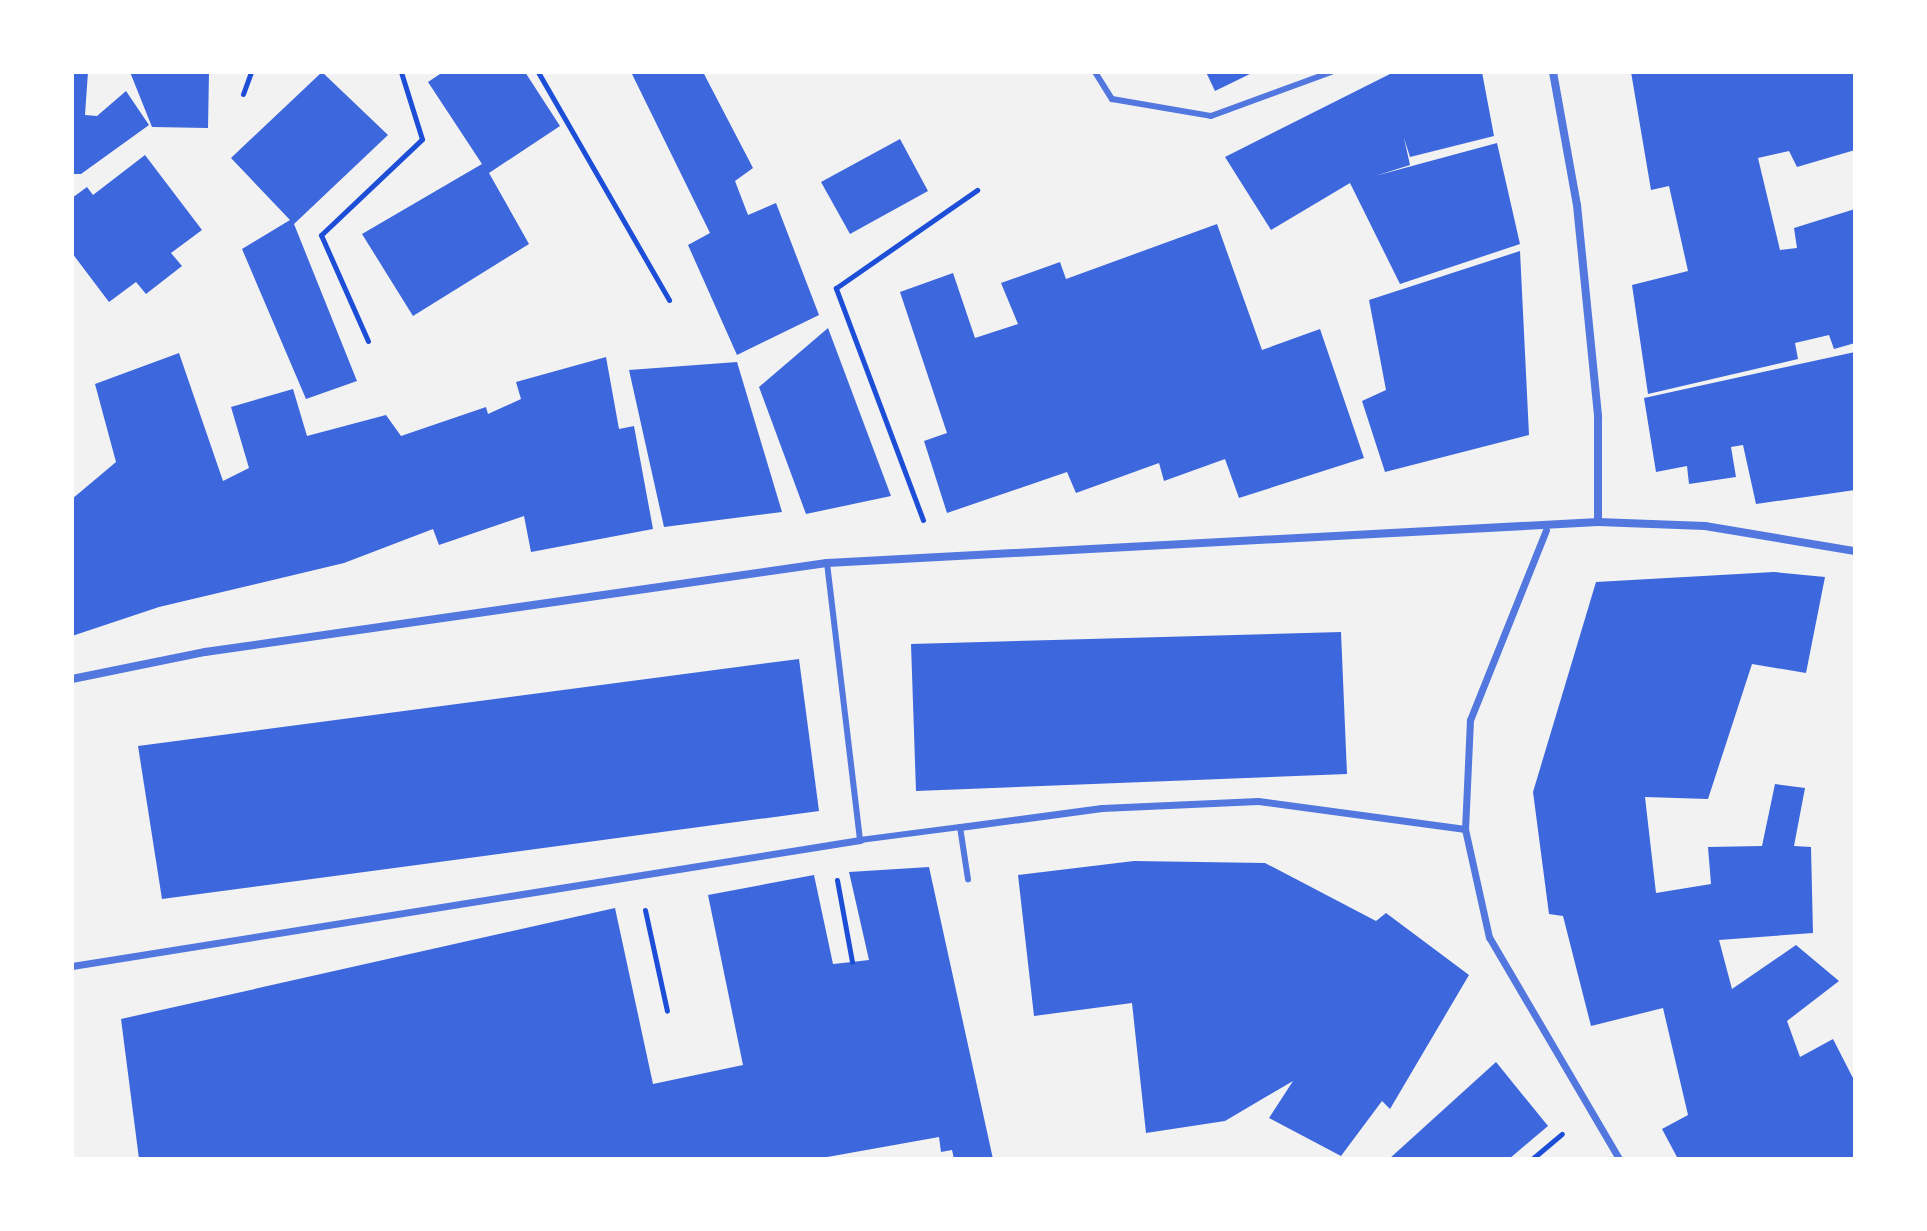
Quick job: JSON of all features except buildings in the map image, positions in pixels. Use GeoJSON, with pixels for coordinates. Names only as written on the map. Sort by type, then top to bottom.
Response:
{"type":"FeatureCollection","features":[{"type":"Feature","properties":{"kind":"street"},"geometry":{"type":"LineString","coordinates":[[1553,72],[1577,205],[1595,387],[1598,522]]}},
{"type":"Feature","properties":{"kind":"street"},"geometry":{"type":"LineString","coordinates":[[72,679],[205,652],[827,563],[1300,535],[1546,530],[1598,522],[1705,526],[1855,551]]}},
{"type":"Feature","properties":{"kind":"street"},"geometry":{"type":"LineString","coordinates":[[1546,530],[1470,720],[1465,829],[1489,937],[1619,1159]]}},
{"type":"Feature","properties":{"kind":"street"},"geometry":{"type":"LineString","coordinates":[[960,827],[1102,808],[1258,801],[1465,829]]}},
{"type":"Feature","properties":{"kind":"street"},"geometry":{"type":"LineString","coordinates":[[72,966],[637,871],[860,840]]}},
{"type":"Feature","properties":{"kind":"lane"},"geometry":{"type":"LineString","coordinates":[[1095,72],[1112,99],[1211,116],[1331,72]]}},
{"type":"Feature","properties":{"kind":"lane"},"geometry":{"type":"LineString","coordinates":[[827,563],[860,840],[960,827],[968,879]]}},
{"type":"Feature","properties":{"kind":"path"},"geometry":{"type":"LineString","coordinates":[[243,94],[251,72]]}},
{"type":"Feature","properties":{"kind":"path"},"geometry":{"type":"LineString","coordinates":[[368,341],[321,235],[422,139],[401,72]]}},
{"type":"Feature","properties":{"kind":"path"},"geometry":{"type":"LineString","coordinates":[[538,72],[669,300]]}},
{"type":"Feature","properties":{"kind":"path"},"geometry":{"type":"LineString","coordinates":[[937,558],[836,288],[977,190]]}},
{"type":"Feature","properties":{"kind":"path"},"geometry":{"type":"LineString","coordinates":[[831,844],[852,962]]}},
{"type":"Feature","properties":{"kind":"path"},"geometry":{"type":"LineString","coordinates":[[637,871],[667,1011]]}}]}
